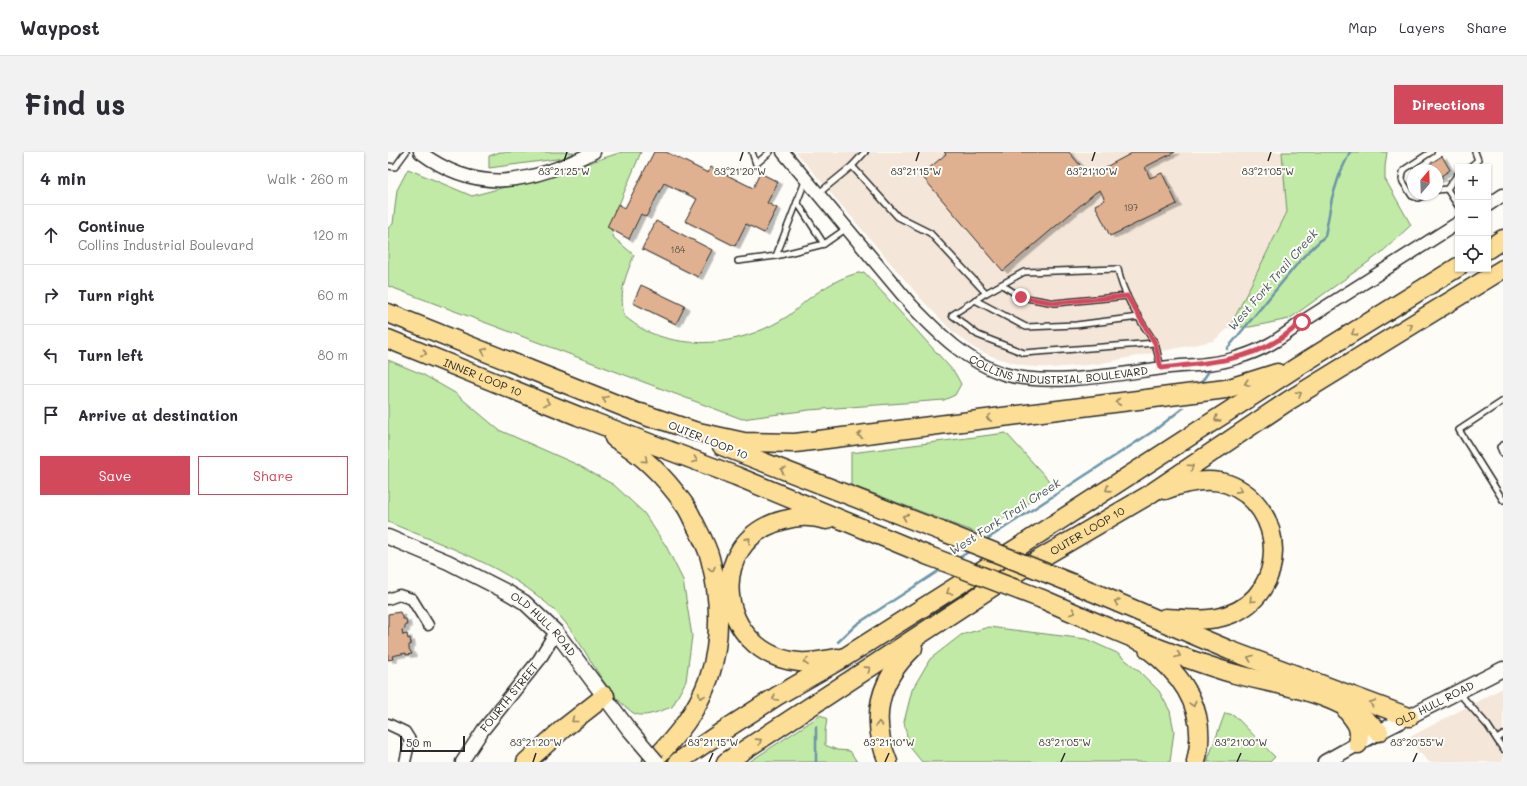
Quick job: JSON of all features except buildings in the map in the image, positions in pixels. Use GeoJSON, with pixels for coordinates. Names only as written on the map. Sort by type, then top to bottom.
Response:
{"type":"FeatureCollection","features":[{"type":"Feature","properties":{"kind":"highway"},"geometry":{"type":"LineString","coordinates":[[1491,247],[1503,239]]}},
{"type":"Feature","properties":{"kind":"highway"},"geometry":{"type":"LineString","coordinates":[[1148,496],[1288,401],[1503,269]]}},
{"type":"Feature","properties":{"kind":"highway"},"geometry":{"type":"LineString","coordinates":[[678,762],[771,700],[845,657],[1297,367],[1455,270]]}},
{"type":"Feature","properties":{"kind":"highway","name":"OUTER LOOP 10"},"geometry":{"type":"LineString","coordinates":[[388,313],[1074,584],[1229,650],[1409,717]]}},
{"type":"Feature","properties":{"kind":"highway","name":"INNER LOOP 10"},"geometry":{"type":"LineString","coordinates":[[388,339],[578,416]]}},
{"type":"Feature","properties":{"kind":"highway"},"geometry":{"type":"LineString","coordinates":[[641,414],[694,431],[744,442],[796,443],[1226,389],[1297,367]]}},
{"type":"Feature","properties":{"kind":"highway"},"geometry":{"type":"LineString","coordinates":[[578,416],[736,476],[929,556],[1042,599],[1175,654],[1234,674],[1293,687],[1320,696],[1362,716],[1379,732]]}},
{"type":"Feature","properties":{"kind":"highway"},"geometry":{"type":"LineString","coordinates":[[578,416],[630,447],[648,461],[685,504],[710,557],[716,591],[718,630],[716,651],[709,678],[690,716],[677,736],[652,762]]}},
{"type":"Feature","properties":{"kind":"highway"},"geometry":{"type":"LineString","coordinates":[[1148,496],[1177,486],[1197,482],[1212,481],[1227,484],[1244,492],[1258,505],[1267,520],[1272,536],[1273,551],[1271,573],[1264,587],[1249,604],[1229,615],[1208,620],[1153,617]]}},
{"type":"Feature","properties":{"kind":"highway","name":"OUTER LOOP 10"},"geometry":{"type":"LineString","coordinates":[[726,762],[1000,582],[1148,496]]}},
{"type":"Feature","properties":{"kind":"highway"},"geometry":{"type":"LineString","coordinates":[[845,657],[800,662],[781,658],[759,647],[744,633],[734,614],[729,593],[730,578],[733,566],[744,545],[753,534],[763,527],[792,517],[823,519],[888,539]]}},
{"type":"Feature","properties":{"kind":"highway"},"geometry":{"type":"LineString","coordinates":[[888,762],[880,740],[879,729],[881,702],[887,682],[898,663],[953,614]]}},
{"type":"Feature","properties":{"kind":"highway"},"geometry":{"type":"LineString","coordinates":[[1103,625],[1149,650],[1171,669],[1187,688],[1192,698],[1199,727],[1199,748],[1196,762]]}},
{"type":"Feature","properties":{"kind":"highway"},"geometry":{"type":"LineString","coordinates":[[526,762],[564,728],[605,696]]}},
{"type":"Feature","properties":{"kind":"highway"},"geometry":{"type":"LineString","coordinates":[[1344,707],[1358,725],[1360,736],[1358,744]]}},
{"type":"Feature","properties":{"kind":"main road","name":"OLD HULL ROAD"},"geometry":{"type":"LineString","coordinates":[[388,537],[448,562],[524,602],[556,632],[628,728],[657,762]]}},
{"type":"Feature","properties":{"kind":"main road","name":"OLD HULL ROAD"},"geometry":{"type":"LineString","coordinates":[[1325,762],[1379,732],[1503,669]]}},
{"type":"Feature","properties":{"kind":"street"},"geometry":{"type":"LineString","coordinates":[[420,152],[433,162],[456,174],[481,180],[494,181],[507,180],[545,171],[570,163],[594,152]]}},
{"type":"Feature","properties":{"kind":"street","name":"COLLINS INDUSTRIAL BOULEVARD"},"geometry":{"type":"LineString","coordinates":[[784,152],[912,306],[930,325],[970,358],[993,370],[1018,377],[1044,379],[1096,376],[1223,362],[1260,350],[1281,339],[1302,322],[1455,226]]}},
{"type":"Feature","properties":{"kind":"street"},"geometry":{"type":"LineString","coordinates":[[1491,203],[1503,195]]}},
{"type":"Feature","properties":{"kind":"street"},"geometry":{"type":"LineString","coordinates":[[388,599],[399,595],[412,599],[428,625]]}},
{"type":"Feature","properties":{"kind":"street","name":"FOURTH STREET"},"geometry":{"type":"LineString","coordinates":[[462,762],[484,730],[539,660],[556,632]]}},
{"type":"Feature","properties":{"kind":"street"},"geometry":{"type":"LineString","coordinates":[[388,724],[405,732],[410,740],[406,762]]}},
{"type":"Feature","properties":{"kind":"lane"},"geometry":{"type":"LineString","coordinates":[[388,166],[395,167],[406,152]]}},
{"type":"Feature","properties":{"kind":"lane"},"geometry":{"type":"LineString","coordinates":[[752,152],[756,164],[770,152]]}},
{"type":"Feature","properties":{"kind":"lane"},"geometry":{"type":"LineString","coordinates":[[819,193],[852,166],[865,152]]}},
{"type":"Feature","properties":{"kind":"lane"},"geometry":{"type":"LineString","coordinates":[[1414,164],[1431,152]]}},
{"type":"Feature","properties":{"kind":"lane"},"geometry":{"type":"LineString","coordinates":[[1473,164],[1478,160],[1475,152]]}},
{"type":"Feature","properties":{"kind":"lane"},"geometry":{"type":"LineString","coordinates":[[852,166],[898,217],[930,233],[986,293]]}},
{"type":"Feature","properties":{"kind":"lane"},"geometry":{"type":"LineString","coordinates":[[1407,169],[1402,176],[1407,187]]}},
{"type":"Feature","properties":{"kind":"lane"},"geometry":{"type":"LineString","coordinates":[[776,256],[806,178]]}},
{"type":"Feature","properties":{"kind":"lane"},"geometry":{"type":"LineString","coordinates":[[1443,189],[1447,189],[1455,178]]}},
{"type":"Feature","properties":{"kind":"lane"},"geometry":{"type":"LineString","coordinates":[[1447,189],[1455,201]]}},
{"type":"Feature","properties":{"kind":"lane"},"geometry":{"type":"LineString","coordinates":[[797,202],[824,244]]}},
{"type":"Feature","properties":{"kind":"lane"},"geometry":{"type":"LineString","coordinates":[[738,261],[776,256],[824,244],[847,227]]}},
{"type":"Feature","properties":{"kind":"lane"},"geometry":{"type":"LineString","coordinates":[[1155,343],[1024,353],[978,335],[952,315],[986,293],[1024,272],[1118,269],[1120,282],[1155,343],[1161,368]]}},
{"type":"Feature","properties":{"kind":"lane"},"geometry":{"type":"LineString","coordinates":[[1002,284],[1021,297],[1055,303],[1127,296]]}},
{"type":"Feature","properties":{"kind":"lane"},"geometry":{"type":"LineString","coordinates":[[975,300],[1026,326],[1076,325],[1139,317]]}},
{"type":"Feature","properties":{"kind":"lane"},"geometry":{"type":"LineString","coordinates":[[1503,401],[1459,430],[1503,500]]}},
{"type":"Feature","properties":{"kind":"lane"},"geometry":{"type":"LineString","coordinates":[[1503,445],[1500,447],[1503,454]]}},
{"type":"Feature","properties":{"kind":"lane"},"geometry":{"type":"LineString","coordinates":[[1458,692],[1497,739],[1503,749]]}},
{"type":"Feature","properties":{"kind":"lane"},"geometry":{"type":"LineString","coordinates":[[1497,739],[1503,735]]}},
{"type":"Feature","properties":{"kind":"shaded area"},"geometry":{"type":"Polygon","coordinates":[[[796,152],[1282,152],[1287,212],[1230,327],[1213,341],[1097,364],[1052,368],[1025,366],[996,358],[976,349],[954,333],[923,301],[796,152]]]}},
{"type":"Feature","properties":{"kind":"shaded area"},"geometry":{"type":"Polygon","coordinates":[[[1503,688],[1503,762],[1429,762],[1406,739],[1503,688]]]}},
{"type":"Feature","properties":{"kind":"green space"},"geometry":{"type":"Polygon","coordinates":[[[500,152],[574,152],[564,158],[489,168],[489,156],[500,152]]]}},
{"type":"Feature","properties":{"kind":"green space"},"geometry":{"type":"Polygon","coordinates":[[[622,152],[641,152],[610,226],[614,238],[634,255],[624,284],[622,298],[624,316],[646,331],[664,337],[701,343],[719,342],[755,333],[772,325],[788,316],[807,300],[827,287],[848,276],[864,272],[955,373],[961,384],[955,395],[944,400],[809,410],[742,419],[388,286],[388,228],[393,224],[397,190],[408,169],[472,196],[564,171],[622,152]]]}},
{"type":"Feature","properties":{"kind":"green space"},"geometry":{"type":"Polygon","coordinates":[[[1282,152],[1387,152],[1385,179],[1411,225],[1381,253],[1289,319],[1250,327],[1230,327],[1287,212],[1282,152]]]}},
{"type":"Feature","properties":{"kind":"green space"},"geometry":{"type":"Polygon","coordinates":[[[388,360],[422,374],[455,393],[499,430],[578,465],[614,485],[644,513],[666,546],[683,580],[692,636],[686,681],[672,707],[646,715],[632,712],[620,702],[610,690],[566,623],[555,611],[537,596],[518,582],[476,559],[388,522],[388,360]]]}},
{"type":"Feature","properties":{"kind":"green space"},"geometry":{"type":"Polygon","coordinates":[[[1006,433],[1054,486],[980,534],[851,485],[851,453],[1006,433]]]}},
{"type":"Feature","properties":{"kind":"green space"},"geometry":{"type":"Polygon","coordinates":[[[989,627],[1086,639],[1117,653],[1139,671],[1159,691],[1170,711],[1174,731],[1170,762],[922,762],[909,746],[904,722],[912,690],[930,659],[961,635],[989,627]]]}},
{"type":"Feature","properties":{"kind":"green space"},"geometry":{"type":"Polygon","coordinates":[[[1225,713],[1234,715],[1275,757],[1270,762],[1207,762],[1225,713]]]}},
{"type":"Feature","properties":{"kind":"green space"},"geometry":{"type":"Polygon","coordinates":[[[821,715],[827,719],[825,745],[837,750],[850,751],[857,762],[749,762],[821,715]]]}},
{"type":"Feature","properties":{"kind":"waterway","name":"West Fork Trail Creek"},"geometry":{"type":"LineString","coordinates":[[1227,349],[1303,257],[1325,236],[1332,198],[1340,173],[1350,152]]}},
{"type":"Feature","properties":{"kind":"waterway","name":"West Fork Trail Creek"},"geometry":{"type":"LineString","coordinates":[[1201,383],[1209,371]]}},
{"type":"Feature","properties":{"kind":"waterway","name":"West Fork Trail Creek"},"geometry":{"type":"LineString","coordinates":[[984,541],[1155,430],[1183,408]]}},
{"type":"Feature","properties":{"kind":"waterway","name":"West Fork Trail Creek"},"geometry":{"type":"LineString","coordinates":[[957,559],[970,551]]}},
{"type":"Feature","properties":{"kind":"waterway","name":"West Fork Trail Creek"},"geometry":{"type":"LineString","coordinates":[[838,642],[857,624],[943,568]]}},
{"type":"Feature","properties":{"kind":"waterway","name":"West Fork Trail Creek"},"geometry":{"type":"LineString","coordinates":[[816,727],[816,762]]}},
{"type":"Feature","properties":{"kind":"route"},"geometry":{"type":"LineString","coordinates":[[1021,297],[1055,303],[1127,296],[1155,343],[1161,368],[1223,362],[1236,359],[1260,350],[1281,339],[1302,322]]}}]}
